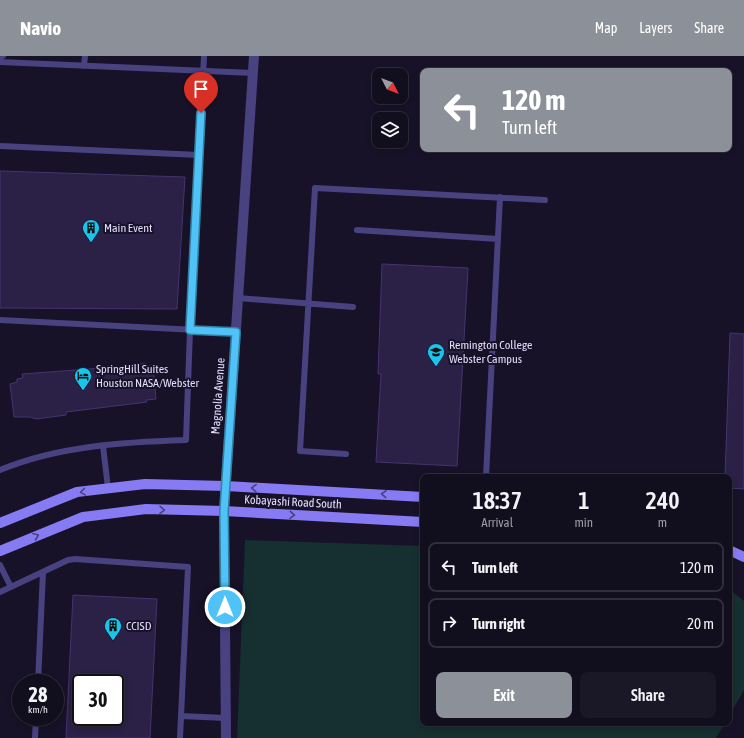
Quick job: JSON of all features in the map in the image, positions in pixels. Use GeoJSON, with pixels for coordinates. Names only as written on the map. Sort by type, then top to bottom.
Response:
{"type":"FeatureCollection","features":[{"type":"Feature","properties":{"kind":"street","name":"Magnolia Avenue"},"geometry":{"type":"LineString","coordinates":[[226,738],[224,511],[254,56]]}},
{"type":"Feature","properties":{"kind":"street","name":"Kobayashi Road South"},"geometry":{"type":"LineString","coordinates":[[0,523],[77,492],[145,484],[226,486],[420,497]]}},
{"type":"Feature","properties":{"kind":"street","name":"Kobayashi Road South"},"geometry":{"type":"LineString","coordinates":[[0,551],[83,517],[146,509],[224,511],[420,522]]}},
{"type":"Feature","properties":{"kind":"street"},"geometry":{"type":"LineString","coordinates":[[732,551],[744,557]]}},
{"type":"Feature","properties":{"kind":"lane"},"geometry":{"type":"LineString","coordinates":[[84,66],[85,56]]}},
{"type":"Feature","properties":{"kind":"lane"},"geometry":{"type":"LineString","coordinates":[[0,470],[19,463],[53,454],[144,441],[186,440],[204,56]]}},
{"type":"Feature","properties":{"kind":"lane"},"geometry":{"type":"LineString","coordinates":[[0,62],[253,73]]}},
{"type":"Feature","properties":{"kind":"lane"},"geometry":{"type":"LineString","coordinates":[[0,146],[199,155]]}},
{"type":"Feature","properties":{"kind":"lane"},"geometry":{"type":"LineString","coordinates":[[346,454],[300,450],[315,188],[545,200]]}},
{"type":"Feature","properties":{"kind":"lane"},"geometry":{"type":"LineString","coordinates":[[486,474],[500,197]]}},
{"type":"Feature","properties":{"kind":"lane"},"geometry":{"type":"LineString","coordinates":[[357,230],[498,239]]}},
{"type":"Feature","properties":{"kind":"lane"},"geometry":{"type":"LineString","coordinates":[[238,298],[353,307]]}},
{"type":"Feature","properties":{"kind":"lane"},"geometry":{"type":"LineString","coordinates":[[0,320],[236,332]]}},
{"type":"Feature","properties":{"kind":"lane"},"geometry":{"type":"LineString","coordinates":[[103,446],[108,488]]}},
{"type":"Feature","properties":{"kind":"lane"},"geometry":{"type":"LineString","coordinates":[[0,592],[68,560],[75,559],[188,567],[180,738]]}},
{"type":"Feature","properties":{"kind":"lane"},"geometry":{"type":"LineString","coordinates":[[0,565],[11,587]]}},
{"type":"Feature","properties":{"kind":"lane"},"geometry":{"type":"LineString","coordinates":[[38,674],[43,572]]}},
{"type":"Feature","properties":{"kind":"lane"},"geometry":{"type":"LineString","coordinates":[[181,716],[226,718]]}},
{"type":"Feature","properties":{"kind":"lane"},"geometry":{"type":"LineString","coordinates":[[35,738],[36,726]]}},
{"type":"Feature","properties":{"kind":"green space"},"geometry":{"type":"Polygon","coordinates":[[[245,540],[420,546],[420,726],[723,726],[716,738],[237,738],[245,540]]]}},
{"type":"Feature","properties":{"kind":"green space"},"geometry":{"type":"Polygon","coordinates":[[[732,591],[744,601],[744,690],[732,711],[732,591]]]}},
{"type":"Feature","properties":{"kind":"building","name":"Main Event"},"geometry":{"type":"Polygon","coordinates":[[[0,171],[185,177],[177,309],[0,308],[0,171]]]}},
{"type":"Feature","properties":{"kind":"building"},"geometry":{"type":"Polygon","coordinates":[[[382,264],[468,268],[457,466],[376,462],[381,374],[378,374],[382,264]]]}},
{"type":"Feature","properties":{"kind":"building"},"geometry":{"type":"Polygon","coordinates":[[[730,333],[744,334],[744,489],[732,488],[732,474],[725,474],[730,333]]]}},
{"type":"Feature","properties":{"kind":"building","name":"SpringHill Suites Houston NASA/Webster"},"geometry":{"type":"Polygon","coordinates":[[[145,363],[145,366],[153,365],[156,399],[146,400],[147,402],[66,412],[66,415],[36,419],[30,417],[14,417],[10,384],[17,382],[17,379],[23,378],[22,374],[116,367],[145,363]]]}},
{"type":"Feature","properties":{"kind":"building","name":"CCISD"},"geometry":{"type":"Polygon","coordinates":[[[73,595],[157,599],[150,738],[66,738],[73,595]]]}},
{"type":"Feature","properties":{"kind":"place","name":"Main Event"},"geometry":{"type":"Point","coordinates":[91,243]}},
{"type":"Feature","properties":{"kind":"place","name":"Remington College Webster Campus"},"geometry":{"type":"Point","coordinates":[436,367]}},
{"type":"Feature","properties":{"kind":"place","name":"SpringHill Suites Houston NASA/Webster"},"geometry":{"type":"Point","coordinates":[83,391]}},
{"type":"Feature","properties":{"kind":"place","name":"CCISD"},"geometry":{"type":"Point","coordinates":[113,641]}},
{"type":"Feature","properties":{"kind":"route"},"geometry":{"type":"LineString","coordinates":[[201,113],[190,330],[236,332],[224,511],[225,607]]}}]}
